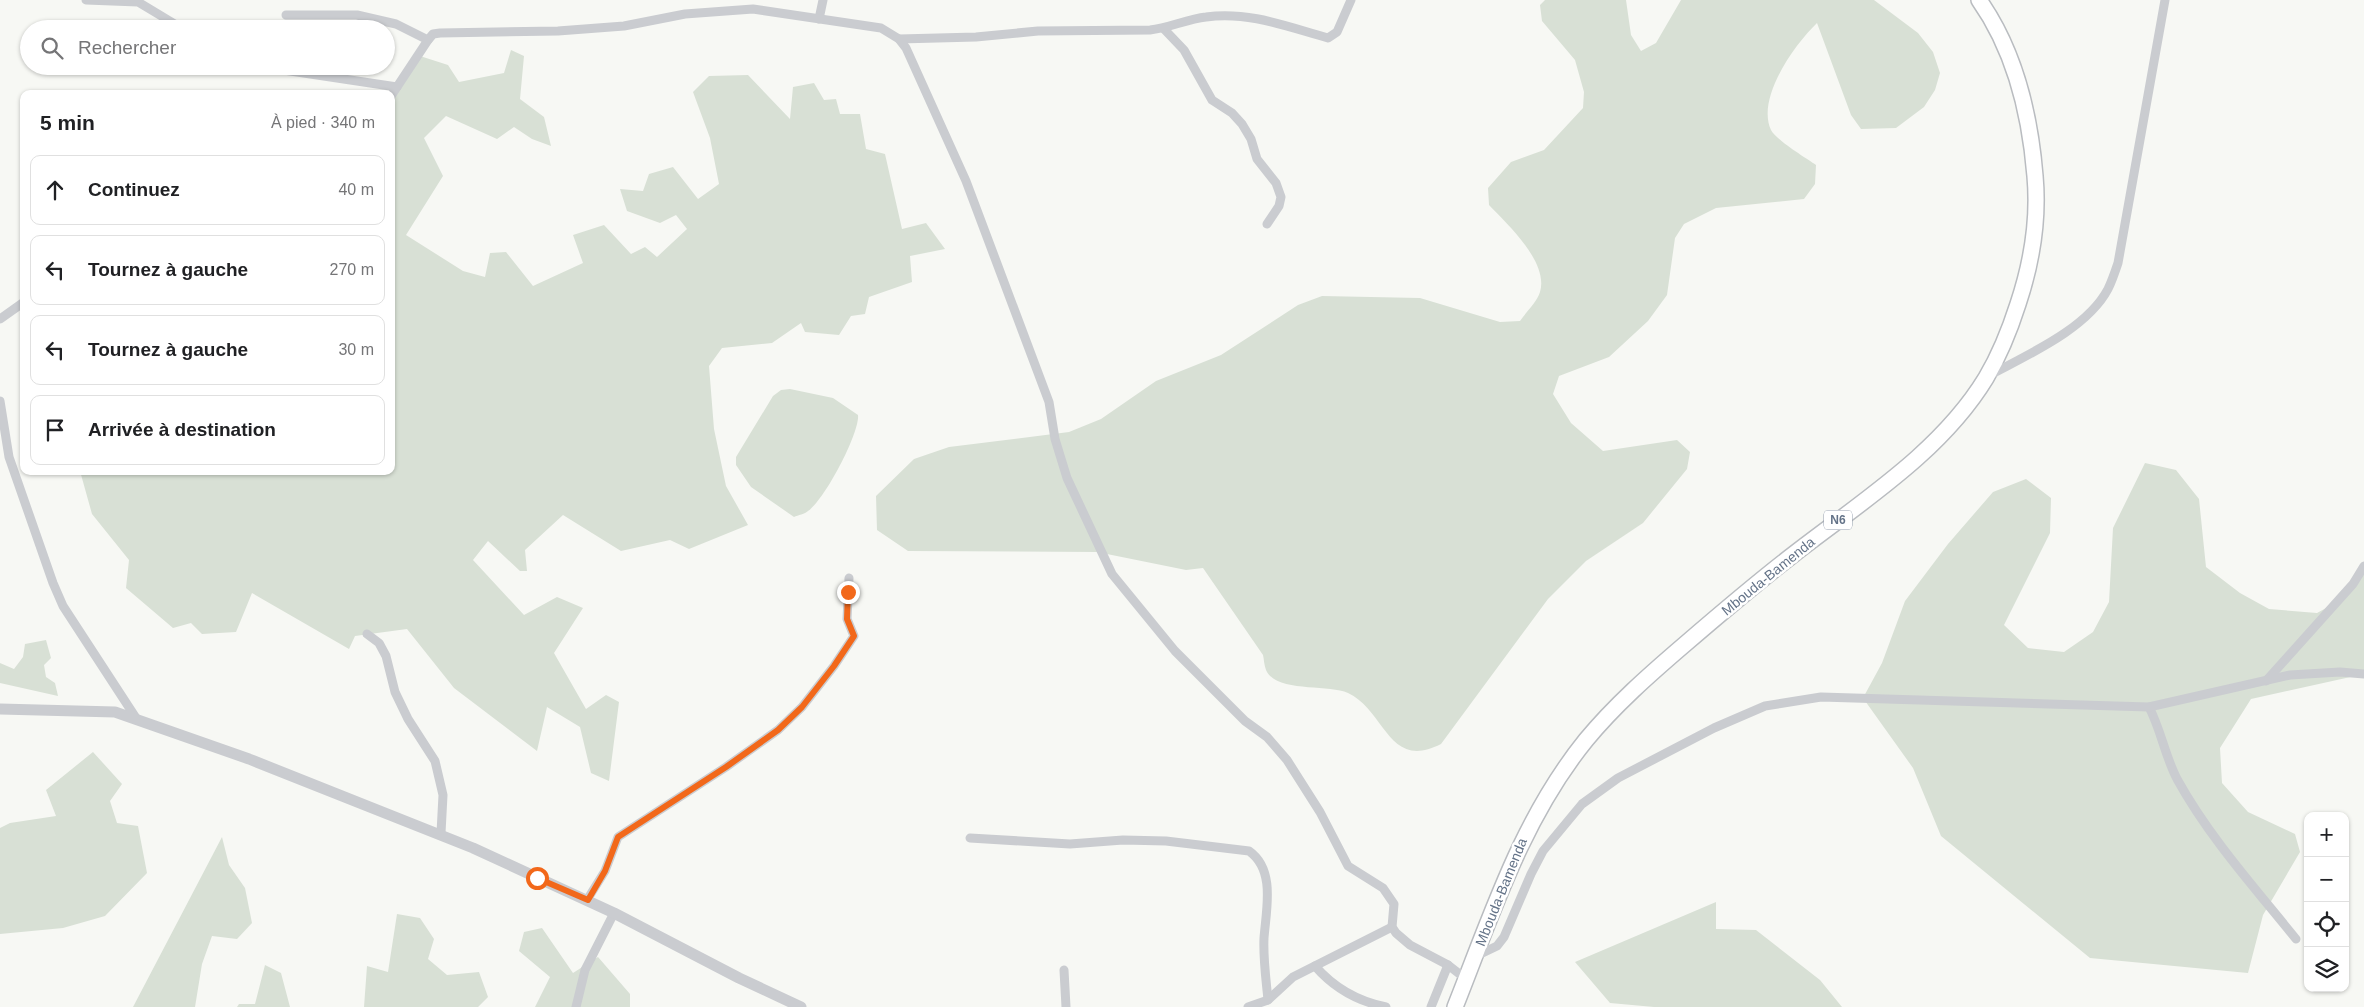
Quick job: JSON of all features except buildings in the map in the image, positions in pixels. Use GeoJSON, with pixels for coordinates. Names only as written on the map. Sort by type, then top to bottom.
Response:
{"type":"FeatureCollection","features":[{"type":"Feature","properties":{"kind":"highway","name":"Mbouda-Bamenda"},"geometry":{"type":"LineString","coordinates":[[1455,1007],[1526,832],[1555,782],[1586,740],[1627,694],[1703,628],[1896,475],[1963,410],[1986,377],[2013,319],[2027,278],[2034,240],[2036,193],[2032,136],[2019,86],[2004,44],[1979,0]]}},
{"type":"Feature","properties":{"kind":"street"},"geometry":{"type":"LineString","coordinates":[[86,0],[138,2],[168,20]]}},
{"type":"Feature","properties":{"kind":"street"},"geometry":{"type":"LineString","coordinates":[[819,19],[823,0]]}},
{"type":"Feature","properties":{"kind":"street"},"geometry":{"type":"LineString","coordinates":[[900,39],[976,37],[1038,31],[1164,28],[1207,16],[1250,17],[1328,38],[1337,32],[1352,0]]}},
{"type":"Feature","properties":{"kind":"street"},"geometry":{"type":"LineString","coordinates":[[1986,377],[2063,334],[2094,308],[2108,289],[2118,263],[2165,0]]}},
{"type":"Feature","properties":{"kind":"street"},"geometry":{"type":"LineString","coordinates":[[395,90],[428,40],[433,34],[440,32],[567,31],[624,26],[685,14],[732,9],[761,10],[881,28],[900,39],[906,48],[966,181],[1049,402],[1055,440],[1067,478],[1112,574],[1175,651],[1245,721],[1267,737],[1287,760],[1320,812],[1348,866],[1384,888],[1394,904],[1392,927],[1410,945],[1448,965],[1466,979]]}},
{"type":"Feature","properties":{"kind":"street"},"geometry":{"type":"LineString","coordinates":[[286,15],[357,15],[379,20]]}},
{"type":"Feature","properties":{"kind":"street"},"geometry":{"type":"LineString","coordinates":[[395,24],[428,40]]}},
{"type":"Feature","properties":{"kind":"street"},"geometry":{"type":"LineString","coordinates":[[1164,28],[1184,50],[1212,100],[1232,113],[1242,124],[1252,139],[1257,158],[1276,183],[1281,197],[1279,206],[1266,224]]}},
{"type":"Feature","properties":{"kind":"street"},"geometry":{"type":"LineString","coordinates":[[318,75],[397,87]]}},
{"type":"Feature","properties":{"kind":"street"},"geometry":{"type":"LineString","coordinates":[[0,319],[20,305]]}},
{"type":"Feature","properties":{"kind":"street"},"geometry":{"type":"LineString","coordinates":[[0,401],[10,457],[53,583],[63,606],[136,718]]}},
{"type":"Feature","properties":{"kind":"street"},"geometry":{"type":"LineString","coordinates":[[2266,680],[2353,584],[2364,566]]}},
{"type":"Feature","properties":{"kind":"street"},"geometry":{"type":"LineString","coordinates":[[588,900],[605,871],[618,837],[726,767],[778,730],[802,707],[834,666],[854,636],[847,619],[849,578]]}},
{"type":"Feature","properties":{"kind":"street"},"geometry":{"type":"LineString","coordinates":[[367,634],[379,643],[386,656],[398,698],[408,719],[435,761],[443,795],[441,834]]}},
{"type":"Feature","properties":{"kind":"street"},"geometry":{"type":"LineString","coordinates":[[1474,957],[1497,946],[1504,937],[1530,874],[1544,851],[1582,804],[1618,778],[1746,712],[1784,702],[1821,697],[2149,707],[2266,680],[2309,674],[2364,674]]}},
{"type":"Feature","properties":{"kind":"street"},"geometry":{"type":"LineString","coordinates":[[2149,707],[2158,725],[2175,776],[2200,818],[2296,939]]}},
{"type":"Feature","properties":{"kind":"street"},"geometry":{"type":"LineString","coordinates":[[0,709],[97,710],[136,718],[190,740],[250,759],[441,834],[588,900],[747,982],[801,1007]]}},
{"type":"Feature","properties":{"kind":"street"},"geometry":{"type":"LineString","coordinates":[[970,838],[1070,844],[1123,840],[1166,841],[1249,851],[1255,855],[1266,882],[1269,907],[1264,938],[1268,1000]]}},
{"type":"Feature","properties":{"kind":"street"},"geometry":{"type":"LineString","coordinates":[[576,1007],[585,970],[614,912]]}},
{"type":"Feature","properties":{"kind":"street"},"geometry":{"type":"LineString","coordinates":[[1248,1007],[1268,1000],[1293,977],[1392,927]]}},
{"type":"Feature","properties":{"kind":"street"},"geometry":{"type":"LineString","coordinates":[[1431,1007],[1448,965]]}},
{"type":"Feature","properties":{"kind":"street"},"geometry":{"type":"LineString","coordinates":[[1315,966],[1327,980],[1352,997],[1386,1007]]}},
{"type":"Feature","properties":{"kind":"street"},"geometry":{"type":"LineString","coordinates":[[1064,970],[1066,1007]]}},
{"type":"Feature","properties":{"kind":"shaded area"},"geometry":{"type":"Polygon","coordinates":[[[1545,0],[1626,0],[1631,35],[1641,51],[1656,43],[1681,0],[1874,0],[1918,33],[1933,52],[1940,73],[1935,90],[1924,107],[1896,128],[1861,129],[1851,115],[1817,23],[1798,44],[1780,72],[1773,88],[1768,117],[1774,134],[1785,144],[1816,165],[1815,184],[1804,199],[1716,208],[1684,224],[1675,238],[1667,295],[1648,321],[1609,357],[1559,376],[1553,394],[1571,423],[1603,451],[1677,440],[1690,452],[1687,469],[1643,523],[1586,561],[1548,599],[1441,744],[1423,750],[1409,750],[1398,744],[1361,701],[1348,693],[1339,690],[1291,685],[1280,682],[1272,677],[1266,670],[1263,655],[1203,568],[1186,570],[1097,552],[908,551],[877,530],[876,496],[914,459],[949,447],[1069,432],[1101,419],[1156,381],[1221,355],[1298,305],[1322,296],[1420,298],[1500,322],[1520,321],[1539,296],[1541,280],[1533,256],[1525,244],[1489,205],[1488,188],[1511,162],[1544,150],[1583,108],[1584,92],[1575,60],[1542,21],[1540,5],[1545,0]]]}},
{"type":"Feature","properties":{"kind":"shaded area"},"geometry":{"type":"Polygon","coordinates":[[[511,50],[524,56],[520,99],[544,117],[551,146],[532,139],[514,127],[497,139],[446,116],[424,138],[443,176],[406,235],[463,271],[485,277],[490,253],[506,252],[533,286],[583,263],[573,235],[604,225],[631,254],[645,247],[657,257],[687,229],[676,215],[660,223],[627,211],[620,189],[643,191],[649,174],[673,167],[698,199],[719,184],[710,138],[693,92],[709,76],[748,75],[790,119],[793,87],[814,83],[824,100],[836,99],[840,114],[860,114],[866,149],[885,154],[902,229],[926,223],[945,249],[910,256],[912,282],[869,297],[865,314],[851,316],[839,335],[805,332],[801,323],[772,343],[722,348],[709,366],[714,429],[726,486],[748,525],[689,549],[670,540],[621,551],[563,515],[525,550],[527,571],[520,571],[488,541],[473,560],[524,615],[557,597],[583,608],[554,653],[586,709],[606,695],[619,702],[609,781],[591,773],[580,727],[547,707],[537,751],[454,688],[407,629],[355,636],[349,649],[252,593],[236,632],[202,634],[191,623],[173,628],[126,588],[129,560],[92,514],[81,475],[395,475],[395,90],[420,56],[448,65],[459,82],[504,73],[511,50]]]}},
{"type":"Feature","properties":{"kind":"shaded area"},"geometry":{"type":"Polygon","coordinates":[[[790,389],[833,398],[858,415],[857,424],[847,451],[823,494],[807,512],[794,517],[751,487],[736,465],[736,457],[773,396],[781,390],[790,389]]]}},
{"type":"Feature","properties":{"kind":"shaded area"},"geometry":{"type":"Polygon","coordinates":[[[2145,463],[2176,470],[2199,499],[2206,567],[2240,593],[2269,609],[2317,613],[2339,601],[2364,566],[2364,674],[2251,699],[2220,748],[2222,783],[2248,812],[2295,834],[2300,852],[2263,915],[2248,973],[2090,958],[1941,836],[1913,768],[1863,698],[1882,663],[1905,601],[1948,544],[1993,492],[2026,479],[2051,498],[2050,533],[2004,625],[2028,648],[2064,652],[2093,632],[2109,602],[2113,528],[2145,463]]]}},
{"type":"Feature","properties":{"kind":"shaded area"},"geometry":{"type":"Polygon","coordinates":[[[46,640],[51,658],[44,665],[46,677],[55,683],[58,696],[0,683],[0,663],[14,669],[23,657],[25,644],[46,640]]]}},
{"type":"Feature","properties":{"kind":"shaded area"},"geometry":{"type":"Polygon","coordinates":[[[93,752],[122,784],[110,801],[117,823],[138,826],[147,873],[105,916],[63,928],[0,934],[0,828],[10,823],[56,816],[46,790],[93,752]]]}},
{"type":"Feature","properties":{"kind":"shaded area"},"geometry":{"type":"Polygon","coordinates":[[[222,837],[229,865],[245,888],[252,923],[237,939],[212,936],[202,964],[195,1007],[133,1007],[222,837]]]}},
{"type":"Feature","properties":{"kind":"shaded area"},"geometry":{"type":"Polygon","coordinates":[[[1716,902],[1716,929],[1756,930],[1820,980],[1842,1007],[1654,1007],[1610,1003],[1575,962],[1716,902]]]}},
{"type":"Feature","properties":{"kind":"shaded area"},"geometry":{"type":"Polygon","coordinates":[[[397,914],[420,918],[434,939],[428,959],[447,975],[479,972],[488,997],[478,1007],[364,1007],[367,966],[388,972],[397,914]]]}},
{"type":"Feature","properties":{"kind":"shaded area"},"geometry":{"type":"Polygon","coordinates":[[[542,928],[573,973],[598,957],[630,994],[630,1007],[535,1007],[550,977],[519,951],[524,932],[542,928]]]}},
{"type":"Feature","properties":{"kind":"shaded area"},"geometry":{"type":"Polygon","coordinates":[[[265,965],[281,973],[290,1007],[237,1007],[239,1004],[255,1004],[265,965]]]}},
{"type":"Feature","properties":{"kind":"route"},"geometry":{"type":"LineString","coordinates":[[537,878],[588,900],[605,871],[618,837],[726,767],[778,730],[802,707],[834,666],[854,636],[847,619],[848,592]]}}]}
